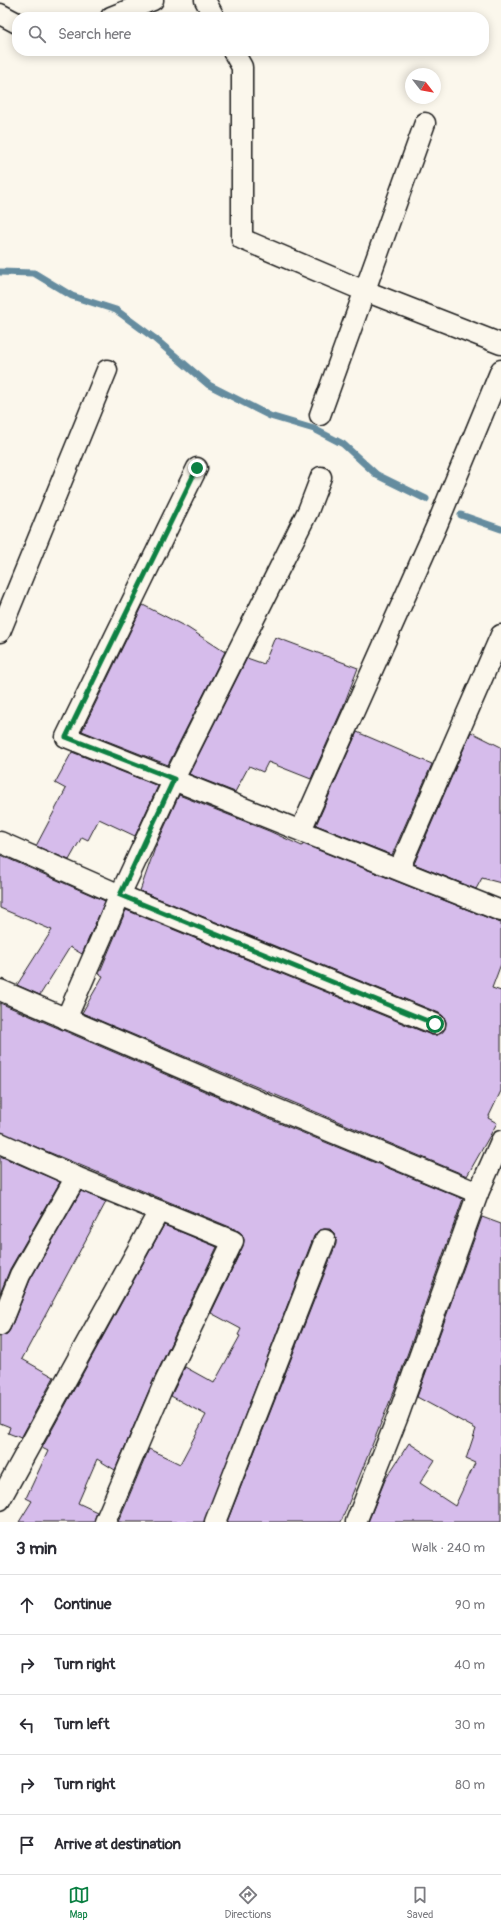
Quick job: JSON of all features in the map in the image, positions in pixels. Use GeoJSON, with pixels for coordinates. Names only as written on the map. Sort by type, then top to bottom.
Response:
{"type":"FeatureCollection","features":[{"type":"Feature","properties":{"kind":"street"},"geometry":{"type":"LineString","coordinates":[[123,12],[153,0]]}},
{"type":"Feature","properties":{"kind":"street"},"geometry":{"type":"LineString","coordinates":[[205,0],[211,12]]}},
{"type":"Feature","properties":{"kind":"street"},"geometry":{"type":"LineString","coordinates":[[0,14],[12,21]]}},
{"type":"Feature","properties":{"kind":"street"},"geometry":{"type":"LineString","coordinates":[[236,56],[242,67],[242,238],[365,290],[501,344]]}},
{"type":"Feature","properties":{"kind":"street"},"geometry":{"type":"LineString","coordinates":[[320,415],[425,123]]}},
{"type":"Feature","properties":{"kind":"street"},"geometry":{"type":"LineString","coordinates":[[0,632],[107,370]]}},
{"type":"Feature","properties":{"kind":"street"},"geometry":{"type":"LineString","coordinates":[[301,830],[437,525],[501,370]]}},
{"type":"Feature","properties":{"kind":"street"},"geometry":{"type":"LineString","coordinates":[[197,468],[66,737],[501,911]]}},
{"type":"Feature","properties":{"kind":"street"},"geometry":{"type":"LineString","coordinates":[[66,1019],[120,895],[174,779],[308,512],[320,477]]}},
{"type":"Feature","properties":{"kind":"street"},"geometry":{"type":"LineString","coordinates":[[398,869],[501,635]]}},
{"type":"Feature","properties":{"kind":"street"},"geometry":{"type":"LineString","coordinates":[[0,842],[120,895],[435,1024]]}},
{"type":"Feature","properties":{"kind":"street"},"geometry":{"type":"LineString","coordinates":[[0,990],[478,1193]]}},
{"type":"Feature","properties":{"kind":"street"},"geometry":{"type":"LineString","coordinates":[[356,1522],[398,1416],[478,1193],[501,1141]]}},
{"type":"Feature","properties":{"kind":"street"},"geometry":{"type":"LineString","coordinates":[[0,1143],[76,1177],[233,1241],[163,1386],[104,1522]]}},
{"type":"Feature","properties":{"kind":"street"},"geometry":{"type":"LineString","coordinates":[[0,1325],[20,1275],[76,1177]]}},
{"type":"Feature","properties":{"kind":"street"},"geometry":{"type":"LineString","coordinates":[[0,1500],[159,1211]]}},
{"type":"Feature","properties":{"kind":"street"},"geometry":{"type":"LineString","coordinates":[[215,1522],[325,1240]]}},
{"type":"Feature","properties":{"kind":"building"},"geometry":{"type":"Polygon","coordinates":[[[143,605],[188,628],[225,652],[168,765],[82,731],[143,605]]]}},
{"type":"Feature","properties":{"kind":"building"},"geometry":{"type":"Polygon","coordinates":[[[275,637],[358,668],[343,707],[311,779],[268,762],[263,772],[249,766],[235,792],[189,774],[247,658],[264,664],[275,637]]]}},
{"type":"Feature","properties":{"kind":"building"},"geometry":{"type":"Polygon","coordinates":[[[357,732],[432,764],[392,855],[316,825],[357,732]]]}},
{"type":"Feature","properties":{"kind":"building"},"geometry":{"type":"Polygon","coordinates":[[[471,732],[501,747],[501,883],[482,878],[476,889],[414,864],[471,732]]]}},
{"type":"Feature","properties":{"kind":"building"},"geometry":{"type":"Polygon","coordinates":[[[72,752],[158,786],[135,836],[99,819],[88,840],[82,837],[69,860],[36,846],[66,789],[55,783],[72,752]]]}},
{"type":"Feature","properties":{"kind":"building"},"geometry":{"type":"Polygon","coordinates":[[[179,795],[269,831],[302,846],[303,844],[501,923],[501,964],[492,988],[501,991],[501,1091],[488,1118],[497,1123],[467,1176],[82,1013],[103,976],[99,974],[126,910],[431,1035],[437,1035],[445,1029],[446,1022],[444,1017],[439,1013],[140,891],[155,848],[179,795]]]}},
{"type":"Feature","properties":{"kind":"building"},"geometry":{"type":"Polygon","coordinates":[[[0,855],[105,901],[82,954],[70,947],[40,995],[17,985],[52,930],[0,908],[0,855]]]}},
{"type":"Feature","properties":{"kind":"building"},"geometry":{"type":"Polygon","coordinates":[[[0,1003],[262,1116],[463,1199],[396,1386],[341,1522],[227,1522],[336,1244],[334,1233],[330,1229],[324,1229],[318,1231],[314,1236],[204,1522],[118,1522],[149,1449],[180,1464],[206,1415],[171,1396],[185,1367],[214,1383],[240,1336],[238,1335],[241,1329],[211,1313],[243,1246],[244,1240],[242,1234],[237,1230],[0,1132],[0,1003]]]}},
{"type":"Feature","properties":{"kind":"building"},"geometry":{"type":"Polygon","coordinates":[[[0,1156],[60,1182],[10,1269],[0,1294],[0,1156]]]}},
{"type":"Feature","properties":{"kind":"building"},"geometry":{"type":"Polygon","coordinates":[[[81,1191],[106,1202],[22,1359],[54,1377],[21,1438],[8,1433],[10,1427],[0,1423],[0,1336],[7,1334],[10,1330],[30,1280],[81,1191]]]}},
{"type":"Feature","properties":{"kind":"building"},"geometry":{"type":"Polygon","coordinates":[[[482,1217],[501,1224],[501,1522],[368,1522],[385,1480],[409,1443],[435,1460],[420,1483],[455,1506],[475,1463],[466,1459],[476,1429],[417,1397],[482,1217]]]}},
{"type":"Feature","properties":{"kind":"building"},"geometry":{"type":"Polygon","coordinates":[[[164,1225],[217,1247],[153,1381],[115,1470],[97,1459],[78,1503],[97,1512],[94,1522],[19,1522],[32,1501],[26,1498],[48,1451],[42,1448],[164,1225]]]}},
{"type":"Feature","properties":{"kind":"waterway"},"geometry":{"type":"LineString","coordinates":[[0,272],[34,273],[72,296],[116,310],[154,338],[209,385],[270,416],[314,429],[343,444],[377,475],[426,499]]}},
{"type":"Feature","properties":{"kind":"waterway"},"geometry":{"type":"LineString","coordinates":[[461,515],[501,529]]}},
{"type":"Feature","properties":{"kind":"route"},"geometry":{"type":"LineString","coordinates":[[197,468],[66,737],[174,779],[120,895],[435,1024]]}}]}
